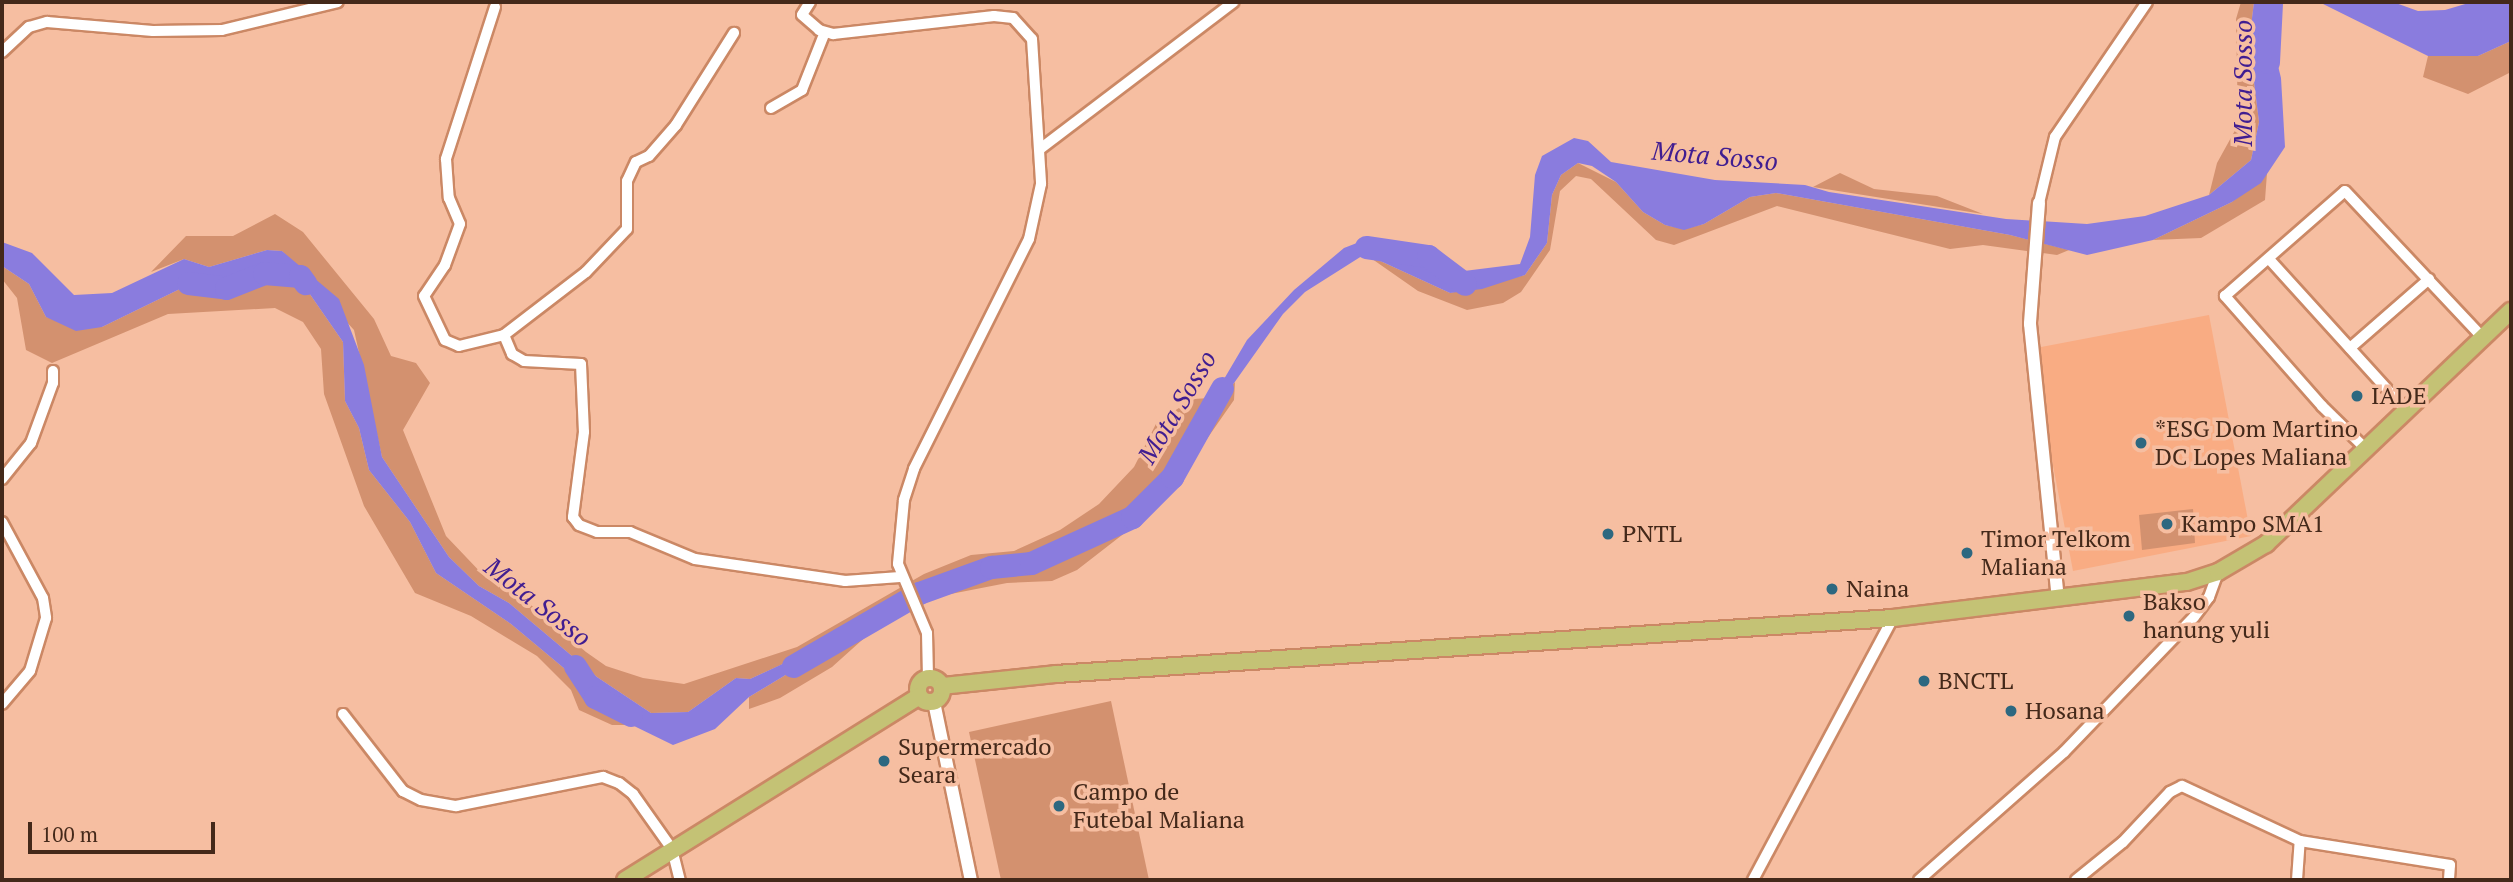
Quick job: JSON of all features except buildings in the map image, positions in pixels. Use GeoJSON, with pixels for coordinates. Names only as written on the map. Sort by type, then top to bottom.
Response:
{"type":"FeatureCollection","features":[{"type":"Feature","properties":{"kind":"main road"},"geometry":{"type":"LineString","coordinates":[[625,880],[672,849],[926,699],[942,686],[1056,674],[1893,618],[2187,582],[2218,572],[2266,544],[2511,311]]}},
{"type":"Feature","properties":{"kind":"main road"},"geometry":{"type":"LineString","coordinates":[[926,699],[918,687],[928,677],[942,686]]}},
{"type":"Feature","properties":{"kind":"street"},"geometry":{"type":"LineString","coordinates":[[2,52],[29,27],[47,22],[153,31],[222,30],[338,2]]}},
{"type":"Feature","properties":{"kind":"street"},"geometry":{"type":"LineString","coordinates":[[810,2],[803,15],[825,32],[1013,18],[1032,39],[1041,149],[1041,184],[1029,239],[914,469],[904,500],[900,577],[926,633],[928,677]]}},
{"type":"Feature","properties":{"kind":"street"},"geometry":{"type":"LineString","coordinates":[[1041,149],[1234,2]]}},
{"type":"Feature","properties":{"kind":"street"},"geometry":{"type":"LineString","coordinates":[[2058,598],[2029,324],[2039,203],[2055,137],[2147,2]]}},
{"type":"Feature","properties":{"kind":"street"},"geometry":{"type":"LineString","coordinates":[[495,7],[446,159],[449,198],[460,224],[445,265],[424,296],[445,340],[459,346],[504,335],[586,272],[627,229],[627,181],[636,162],[649,156],[676,125],[734,33]]}},
{"type":"Feature","properties":{"kind":"street"},"geometry":{"type":"LineString","coordinates":[[771,108],[802,90],[825,32]]}},
{"type":"Feature","properties":{"kind":"street"},"geometry":{"type":"LineString","coordinates":[[2365,448],[2322,407],[2225,296],[2345,191],[2482,337]]}},
{"type":"Feature","properties":{"kind":"street"},"geometry":{"type":"LineString","coordinates":[[2269,259],[2406,410]]}},
{"type":"Feature","properties":{"kind":"street"},"geometry":{"type":"LineString","coordinates":[[2350,348],[2429,279]]}},
{"type":"Feature","properties":{"kind":"street"},"geometry":{"type":"LineString","coordinates":[[504,335],[512,354],[524,361],[581,364],[584,432],[573,517],[579,525],[597,532],[630,532],[695,559],[845,581],[900,577]]}},
{"type":"Feature","properties":{"kind":"street"},"geometry":{"type":"LineString","coordinates":[[2,479],[31,443],[53,371]]}},
{"type":"Feature","properties":{"kind":"street"},"geometry":{"type":"LineString","coordinates":[[2,522],[43,598],[46,618],[30,671],[2,704]]}},
{"type":"Feature","properties":{"kind":"street"},"geometry":{"type":"LineString","coordinates":[[1919,880],[2064,752],[2194,617],[2209,597],[2218,572]]}},
{"type":"Feature","properties":{"kind":"street"},"geometry":{"type":"LineString","coordinates":[[1753,880],[1893,618]]}},
{"type":"Feature","properties":{"kind":"street"},"geometry":{"type":"LineString","coordinates":[[926,699],[971,880]]}},
{"type":"Feature","properties":{"kind":"street"},"geometry":{"type":"LineString","coordinates":[[343,714],[403,790],[421,800],[456,806],[603,778],[633,793],[672,849],[680,880]]}},
{"type":"Feature","properties":{"kind":"street"},"geometry":{"type":"LineString","coordinates":[[2076,880],[2182,786],[2300,841],[2450,865],[2449,880]]}},
{"type":"Feature","properties":{"kind":"street"},"geometry":{"type":"LineString","coordinates":[[2297,880],[2300,841]]}},
{"type":"Feature","properties":{"kind":"shaded area"},"geometry":{"type":"Polygon","coordinates":[[[2241,2],[2254,2],[2249,42],[2259,122],[2251,160],[2209,195],[2217,163],[2238,125],[2236,19],[2241,2]]]}},
{"type":"Feature","properties":{"kind":"shaded area"},"geometry":{"type":"Polygon","coordinates":[[[2254,2],[2275,2],[2266,17],[2281,78],[2285,147],[2261,183],[2232,202],[2153,240],[2087,255],[2010,235],[1776,193],[1750,197],[1704,224],[1684,230],[1665,225],[1643,212],[1616,182],[1592,166],[1578,163],[1561,175],[1552,195],[1547,243],[1525,275],[1482,289],[1450,293],[1365,254],[1305,292],[1283,314],[1217,407],[1194,430],[1247,340],[1294,290],[1344,248],[1362,241],[1382,242],[1405,255],[1464,271],[1520,264],[1530,237],[1535,175],[1542,156],[1574,138],[1588,141],[1611,162],[1715,180],[1805,185],[1829,192],[2006,219],[2087,224],[2145,216],[2209,195],[2251,160],[2259,122],[2249,42],[2254,2]]]}},
{"type":"Feature","properties":{"kind":"shaded area"},"geometry":{"type":"Polygon","coordinates":[[[2319,2],[2393,2],[2418,11],[2445,10],[2472,2],[2511,2],[2511,41],[2478,56],[2428,56],[2319,2]]]}},
{"type":"Feature","properties":{"kind":"shaded area"},"geometry":{"type":"Polygon","coordinates":[[[2511,41],[2511,72],[2468,94],[2423,77],[2428,56],[2478,56],[2511,41]]]}},
{"type":"Feature","properties":{"kind":"shaded area"},"geometry":{"type":"Polygon","coordinates":[[[1578,163],[1616,182],[1643,212],[1665,225],[1684,229],[1704,224],[1750,197],[1776,193],[2010,235],[2069,250],[2057,255],[1983,245],[1950,249],[1777,206],[1674,245],[1656,240],[1591,179],[1576,176],[1560,191],[1550,250],[1521,292],[1503,303],[1467,310],[1418,291],[1365,254],[1450,293],[1525,275],[1547,243],[1552,195],[1561,175],[1578,163]]]}},
{"type":"Feature","properties":{"kind":"shaded area"},"geometry":{"type":"Polygon","coordinates":[[[1840,173],[1874,189],[1937,196],[1983,214],[1813,187],[1840,173]]]}},
{"type":"Feature","properties":{"kind":"shaded area"},"geometry":{"type":"Polygon","coordinates":[[[2267,173],[2265,200],[2201,238],[2153,240],[2232,202],[2267,173]]]}},
{"type":"Feature","properties":{"kind":"shaded area"},"geometry":{"type":"Polygon","coordinates":[[[275,214],[303,232],[374,319],[391,356],[416,363],[430,383],[403,430],[446,536],[486,578],[524,599],[586,652],[606,666],[643,678],[684,684],[797,647],[924,574],[971,555],[1014,551],[1060,530],[1099,504],[1134,467],[1157,422],[1193,399],[1210,398],[1195,427],[1235,382],[1234,400],[1181,476],[1144,518],[1077,570],[1052,581],[1007,583],[925,599],[871,632],[832,667],[780,698],[749,709],[749,697],[817,656],[822,646],[750,679],[736,678],[688,712],[651,713],[597,677],[509,603],[479,586],[449,557],[382,457],[354,330],[282,251],[267,250],[209,267],[184,259],[151,272],[186,236],[233,236],[275,214]]]}},
{"type":"Feature","properties":{"kind":"shaded area"},"geometry":{"type":"Polygon","coordinates":[[[2,242],[32,253],[74,295],[112,293],[184,259],[209,267],[267,250],[282,251],[339,299],[364,365],[382,457],[449,557],[479,586],[509,603],[597,677],[651,713],[688,712],[736,678],[750,679],[823,645],[817,656],[749,697],[715,729],[673,745],[632,725],[511,624],[436,573],[410,522],[369,470],[359,428],[345,401],[343,342],[307,290],[270,269],[243,274],[211,292],[182,288],[102,327],[76,331],[46,317],[29,284],[2,266],[2,242]]]}},
{"type":"Feature","properties":{"kind":"shaded area"},"geometry":{"type":"Polygon","coordinates":[[[2,266],[29,284],[46,317],[102,327],[182,288],[211,292],[243,274],[270,269],[307,290],[343,342],[345,401],[359,428],[369,470],[410,522],[436,573],[511,624],[632,725],[612,725],[579,710],[571,690],[537,656],[471,616],[415,593],[364,506],[324,394],[321,349],[303,322],[275,308],[168,314],[52,363],[26,350],[17,298],[2,279],[2,266]]]}},
{"type":"Feature","properties":{"kind":"shaded area","name":"*ESG Dom Martino DC Lopes Maliana"},"geometry":{"type":"Polygon","coordinates":[[[2209,315],[2251,536],[2073,571],[2031,349],[2209,315]]]}},
{"type":"Feature","properties":{"kind":"shaded area","name":"Kampo SMA1"},"geometry":{"type":"Polygon","coordinates":[[[2193,509],[2195,543],[2142,550],[2139,515],[2193,509]]]}},
{"type":"Feature","properties":{"kind":"shaded area","name":"Campo de Futebal Maliana"},"geometry":{"type":"Polygon","coordinates":[[[1111,701],[1149,880],[1001,880],[969,732],[1111,701]]]}},
{"type":"Feature","properties":{"kind":"waterway","name":"Mota Sosso"},"geometry":{"type":"LineString","coordinates":[[2268,62],[2271,2]]}},
{"type":"Feature","properties":{"kind":"waterway","name":"Mota Sosso"},"geometry":{"type":"LineString","coordinates":[[1366,247],[1428,256],[1465,284]]}},
{"type":"Feature","properties":{"kind":"waterway","name":"Mota Sosso"},"geometry":{"type":"LineString","coordinates":[[188,283],[226,288],[264,273],[300,276],[305,283]]}},
{"type":"Feature","properties":{"kind":"waterway","name":"Mota Sosso"},"geometry":{"type":"LineString","coordinates":[[793,666],[919,593],[991,567],[1031,563],[1132,517],[1172,477],[1222,388]]}},
{"type":"Feature","properties":{"kind":"waterway","name":"Mota Sosso"},"geometry":{"type":"LineString","coordinates":[[575,666],[595,697],[631,715]]}},
{"type":"Feature","properties":{"kind":"place","name":"IADE"},"geometry":{"type":"Point","coordinates":[2357,396]}},
{"type":"Feature","properties":{"kind":"place","name":"*ESG Dom Martino DC Lopes Maliana"},"geometry":{"type":"Point","coordinates":[2141,443]}},
{"type":"Feature","properties":{"kind":"place","name":"Kampo SMA1"},"geometry":{"type":"Point","coordinates":[2167,524]}},
{"type":"Feature","properties":{"kind":"place","name":"PNTL"},"geometry":{"type":"Point","coordinates":[1608,534]}},
{"type":"Feature","properties":{"kind":"place","name":"Timor Telkom Maliana"},"geometry":{"type":"Point","coordinates":[1967,553]}},
{"type":"Feature","properties":{"kind":"place","name":"Naina"},"geometry":{"type":"Point","coordinates":[1832,589]}},
{"type":"Feature","properties":{"kind":"place","name":"Bakso hanung yuli"},"geometry":{"type":"Point","coordinates":[2129,616]}},
{"type":"Feature","properties":{"kind":"place","name":"BNCTL"},"geometry":{"type":"Point","coordinates":[1924,681]}},
{"type":"Feature","properties":{"kind":"place","name":"Hosana"},"geometry":{"type":"Point","coordinates":[2011,711]}},
{"type":"Feature","properties":{"kind":"place","name":"Supermercado Seara"},"geometry":{"type":"Point","coordinates":[884,761]}},
{"type":"Feature","properties":{"kind":"place","name":"Campo de Futebal Maliana"},"geometry":{"type":"Point","coordinates":[1059,806]}}]}
